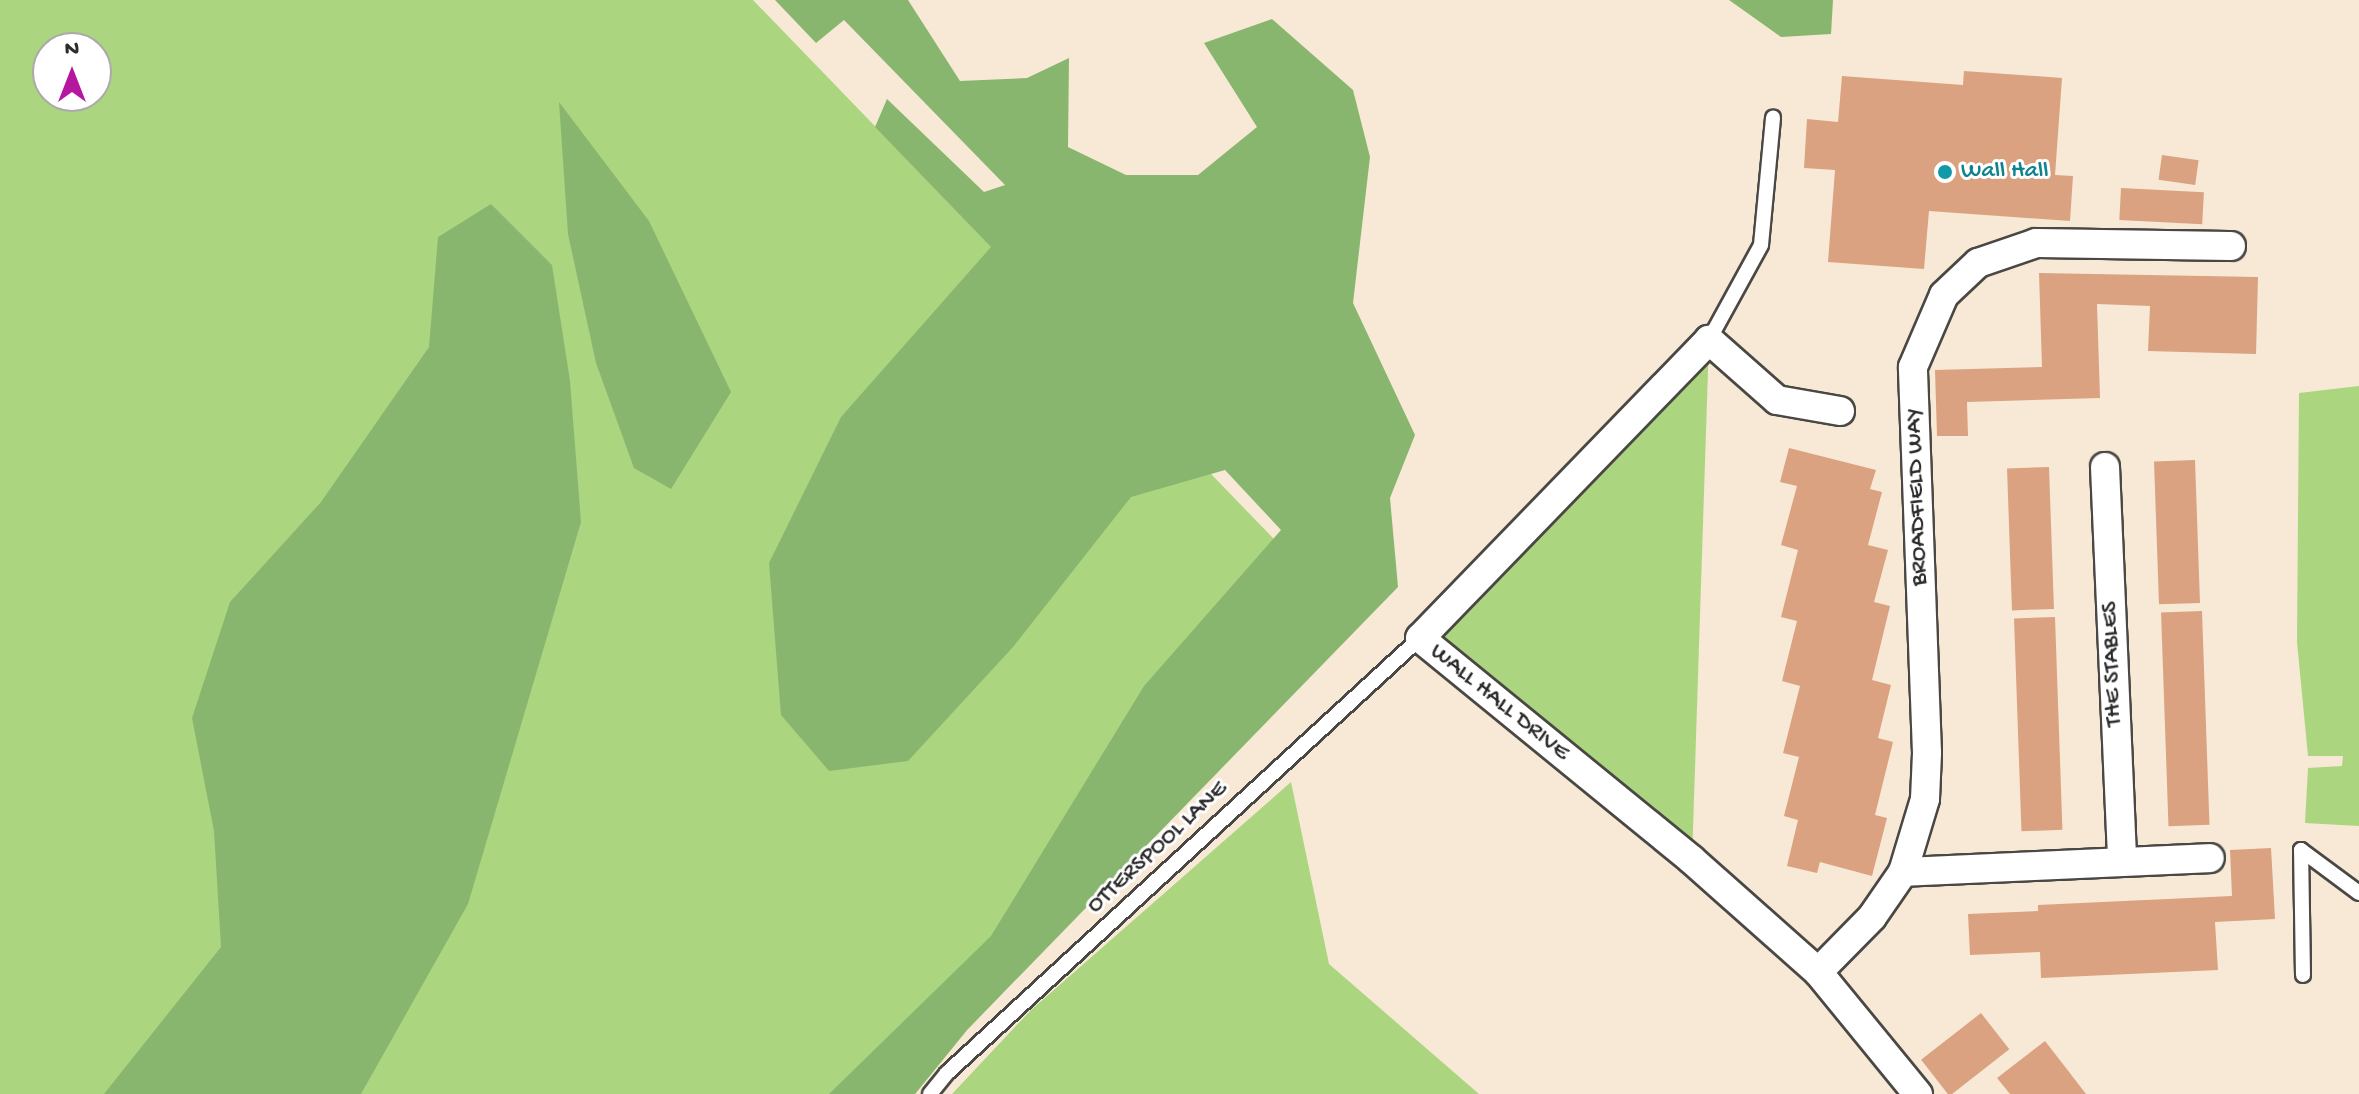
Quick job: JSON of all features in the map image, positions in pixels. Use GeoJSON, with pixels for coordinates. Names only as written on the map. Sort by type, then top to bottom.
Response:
{"type":"FeatureCollection","features":[{"type":"Feature","properties":{"kind":"street","name":"BROADFIELD WAY"},"geometry":{"type":"LineString","coordinates":[[1818,972],[1872,917],[1903,872],[1925,799],[1927,753],[1913,367],[1944,295],[1978,263],[2036,243],[2231,246]]}},
{"type":"Feature","properties":{"kind":"street"},"geometry":{"type":"LineString","coordinates":[[1709,340],[1777,400],[1840,411]]}},
{"type":"Feature","properties":{"kind":"street","name":"WALL HALL DRIVE"},"geometry":{"type":"LineString","coordinates":[[1709,340],[1420,638],[1692,860],[1818,972],[1918,1094]]}},
{"type":"Feature","properties":{"kind":"street","name":"THE STABLES"},"geometry":{"type":"LineString","coordinates":[[2105,467],[2122,862]]}},
{"type":"Feature","properties":{"kind":"street"},"geometry":{"type":"LineString","coordinates":[[1903,872],[2210,858]]}},
{"type":"Feature","properties":{"kind":"lane"},"geometry":{"type":"LineString","coordinates":[[1709,340],[1761,245],[1773,118]]}},
{"type":"Feature","properties":{"kind":"lane","name":"OTTERSPOOL LANE"},"geometry":{"type":"LineString","coordinates":[[930,1094],[947,1073],[1420,638]]}},
{"type":"Feature","properties":{"kind":"lane"},"geometry":{"type":"LineString","coordinates":[[2303,975],[2301,850],[2359,893]]}},
{"type":"Feature","properties":{"kind":"green space"},"geometry":{"type":"Polygon","coordinates":[[[0,0],[753,0],[1357,625],[967,1030],[915,1094],[0,1094],[0,0]]]}},
{"type":"Feature","properties":{"kind":"green space"},"geometry":{"type":"Polygon","coordinates":[[[775,0],[908,0],[960,81],[1027,78],[1069,58],[1068,147],[1126,175],[1198,175],[1257,127],[1204,43],[1272,19],[1353,90],[1370,157],[1353,303],[1415,435],[1390,498],[1398,587],[967,1030],[915,1094],[829,1094],[991,936],[1144,686],[1281,530],[1225,470],[1131,497],[1013,647],[908,761],[829,771],[781,715],[769,563],[841,417],[991,247],[875,127],[887,99],[984,192],[1005,185],[844,20],[816,43],[775,0]]]}},
{"type":"Feature","properties":{"kind":"green space"},"geometry":{"type":"Polygon","coordinates":[[[1729,0],[1833,0],[1831,34],[1781,37],[1729,0]]]}},
{"type":"Feature","properties":{"kind":"green space"},"geometry":{"type":"Polygon","coordinates":[[[559,102],[649,221],[731,392],[671,489],[634,468],[596,363],[568,234],[559,102]]]}},
{"type":"Feature","properties":{"kind":"green space"},"geometry":{"type":"Polygon","coordinates":[[[491,204],[552,265],[570,381],[581,522],[468,904],[361,1094],[104,1094],[221,947],[214,831],[192,718],[230,602],[321,502],[429,347],[438,237],[491,204]]]}},
{"type":"Feature","properties":{"kind":"green space"},"geometry":{"type":"Polygon","coordinates":[[[1709,340],[1692,860],[1420,638],[1709,340]]]}},
{"type":"Feature","properties":{"kind":"green space"},"geometry":{"type":"Polygon","coordinates":[[[2359,386],[2359,826],[2305,823],[2308,768],[2342,766],[2343,756],[2308,756],[2297,642],[2299,393],[2359,386]]]}},
{"type":"Feature","properties":{"kind":"green space"},"geometry":{"type":"Polygon","coordinates":[[[1291,782],[1329,964],[1479,1094],[952,1094],[1031,1010],[1291,782]]]}},
{"type":"Feature","properties":{"kind":"building","name":"Wall Hall"},"geometry":{"type":"Polygon","coordinates":[[[1964,71],[2062,78],[2055,175],[2073,176],[2070,221],[1929,211],[1924,269],[1828,262],[1835,170],[1804,168],[1807,119],[1838,122],[1842,76],[1963,85],[1964,71]]]}},
{"type":"Feature","properties":{"kind":"building"},"geometry":{"type":"Polygon","coordinates":[[[2162,155],[2199,160],[2195,185],[2159,180],[2162,155]]]}},
{"type":"Feature","properties":{"kind":"building"},"geometry":{"type":"Polygon","coordinates":[[[2121,188],[2204,192],[2202,224],[2119,220],[2121,188]]]}},
{"type":"Feature","properties":{"kind":"building"},"geometry":{"type":"Polygon","coordinates":[[[2039,273],[2258,277],[2256,354],[2148,351],[2150,306],[2097,304],[2100,398],[1967,402],[1968,436],[1937,436],[1935,370],[2042,367],[2039,273]]]}},
{"type":"Feature","properties":{"kind":"building"},"geometry":{"type":"Polygon","coordinates":[[[1789,448],[1876,470],[1870,489],[1882,492],[1868,545],[1888,550],[1874,602],[1890,606],[1872,680],[1891,685],[1878,738],[1893,742],[1875,815],[1887,818],[1872,876],[1820,862],[1817,873],[1787,866],[1798,820],[1784,816],[1799,757],[1783,753],[1800,686],[1782,681],[1797,621],[1781,617],[1798,550],[1781,545],[1797,486],[1780,482],[1789,448]]]}},
{"type":"Feature","properties":{"kind":"building"},"geometry":{"type":"Polygon","coordinates":[[[2195,460],[2200,603],[2159,604],[2154,461],[2195,460]]]}},
{"type":"Feature","properties":{"kind":"building"},"geometry":{"type":"Polygon","coordinates":[[[2049,467],[2054,609],[2012,610],[2007,468],[2049,467]]]}},
{"type":"Feature","properties":{"kind":"building"},"geometry":{"type":"Polygon","coordinates":[[[2202,611],[2209,825],[2168,826],[2161,612],[2202,611]]]}},
{"type":"Feature","properties":{"kind":"building"},"geometry":{"type":"Polygon","coordinates":[[[2055,617],[2062,830],[2021,831],[2014,618],[2055,617]]]}},
{"type":"Feature","properties":{"kind":"building"},"geometry":{"type":"Polygon","coordinates":[[[2271,848],[2275,919],[2215,922],[2218,970],[2041,978],[2040,952],[1970,955],[1968,914],[2038,911],[2038,905],[2232,896],[2230,850],[2271,848]]]}},
{"type":"Feature","properties":{"kind":"building"},"geometry":{"type":"Polygon","coordinates":[[[1981,1013],[2009,1049],[1952,1094],[1948,1094],[1921,1060],[1981,1013]]]}},
{"type":"Feature","properties":{"kind":"building"},"geometry":{"type":"Polygon","coordinates":[[[2045,1041],[2086,1094],[2010,1094],[1997,1078],[2045,1041]]]}},
{"type":"Feature","properties":{"kind":"place","name":"Wall Hall"},"geometry":{"type":"Point","coordinates":[1945,172]}}]}
